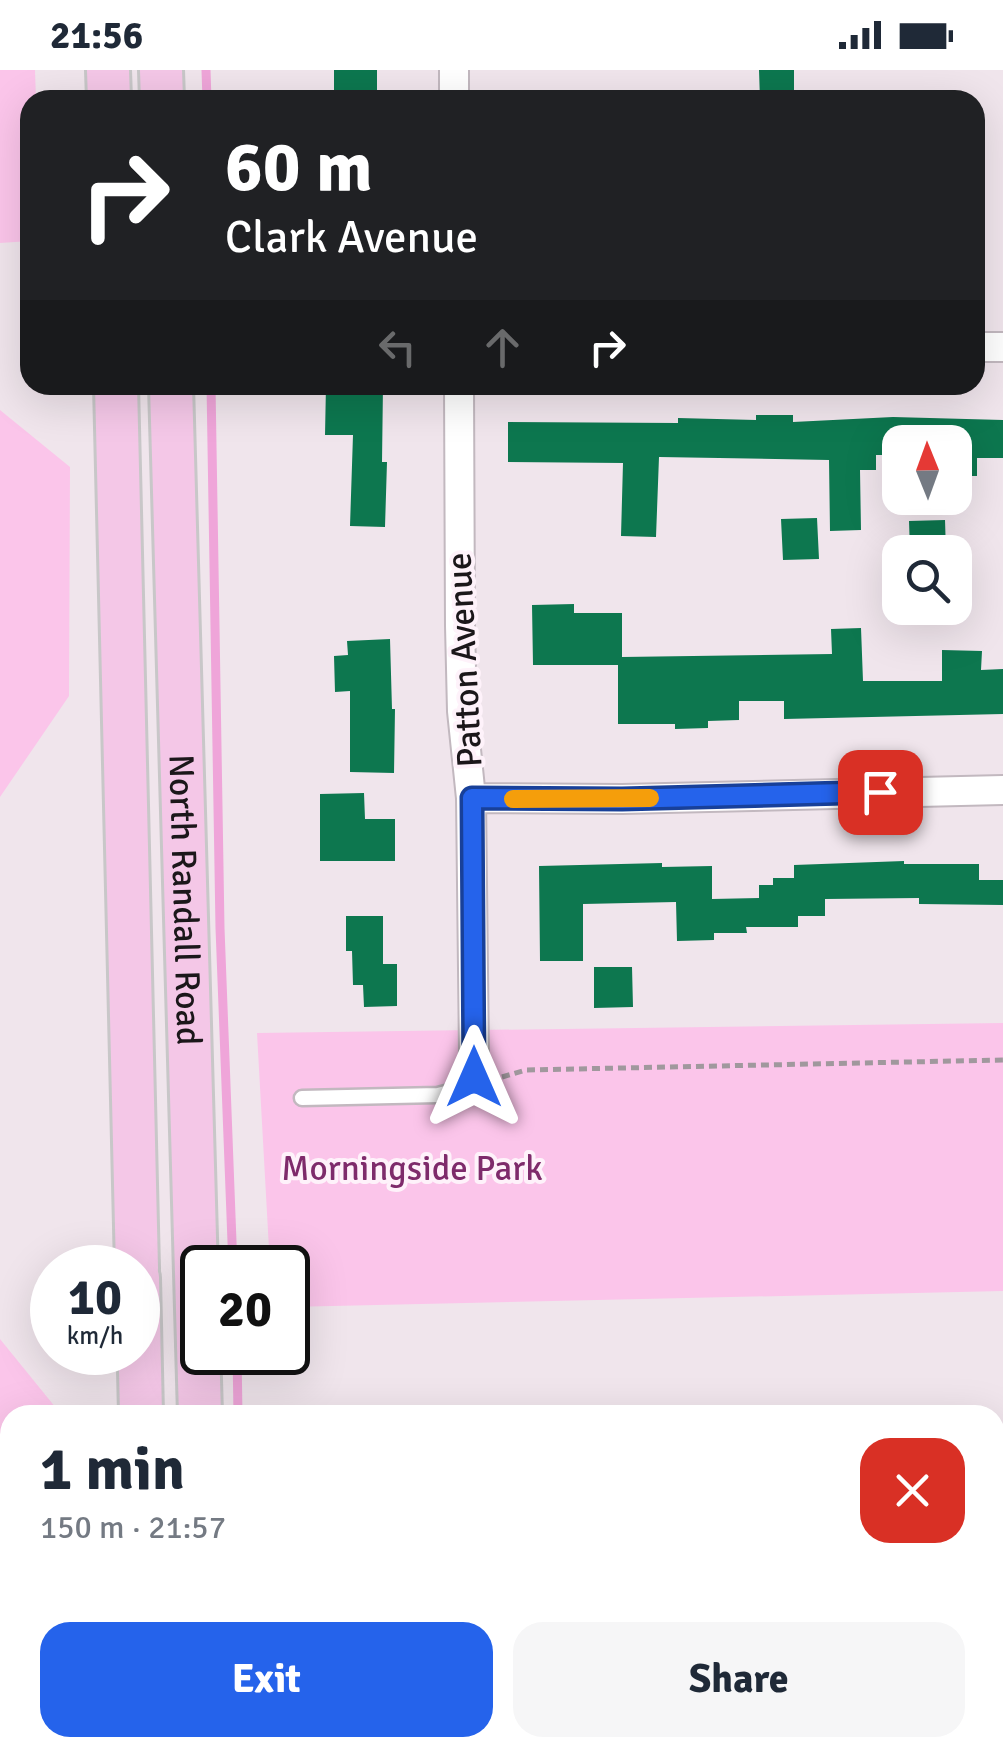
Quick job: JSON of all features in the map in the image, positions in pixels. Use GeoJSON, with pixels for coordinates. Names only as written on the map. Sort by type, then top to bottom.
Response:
{"type":"FeatureCollection","features":[{"type":"Feature","properties":{"kind":"main road","name":"North Randall Road"},"geometry":{"type":"LineString","coordinates":[[116,395],[136,1245]]}},
{"type":"Feature","properties":{"kind":"main road","name":"North Randall Road"},"geometry":{"type":"LineString","coordinates":[[171,395],[200,1405]]}},
{"type":"Feature","properties":{"kind":"main road"},"geometry":{"type":"LineString","coordinates":[[140,1375],[141,1405]]}},
{"type":"Feature","properties":{"kind":"street","name":"Patton Avenue"},"geometry":{"type":"LineString","coordinates":[[460,395],[461,677],[472,798],[474,1055]]}},
{"type":"Feature","properties":{"kind":"street"},"geometry":{"type":"LineString","coordinates":[[472,798],[622,799],[1003,790]]}},
{"type":"Feature","properties":{"kind":"lane"},"geometry":{"type":"LineString","coordinates":[[302,1098],[461,1089],[474,1077],[474,1055]]}},
{"type":"Feature","properties":{"kind":"path"},"geometry":{"type":"LineString","coordinates":[[502,1077],[526,1070],[1003,1060]]}},
{"type":"Feature","properties":{"kind":"green space"},"geometry":{"type":"Polygon","coordinates":[[[0,70],[35,70],[36,90],[20,90],[20,242],[0,243],[0,70]]]}},
{"type":"Feature","properties":{"kind":"green space"},"geometry":{"type":"Polygon","coordinates":[[[0,410],[70,467],[69,696],[0,797],[0,410]]]}},
{"type":"Feature","properties":{"kind":"green space","name":"Morningside Park"},"geometry":{"type":"Polygon","coordinates":[[[1003,1023],[1003,1291],[310,1307],[310,1245],[269,1245],[257,1033],[1003,1023]]]}},
{"type":"Feature","properties":{"kind":"green space"},"geometry":{"type":"Polygon","coordinates":[[[0,1339],[54,1405],[0,1405],[0,1339]]]}},
{"type":"Feature","properties":{"kind":"building"},"geometry":{"type":"Polygon","coordinates":[[[334,70],[377,70],[377,90],[334,90],[334,70]]]}},
{"type":"Feature","properties":{"kind":"building"},"geometry":{"type":"Polygon","coordinates":[[[759,70],[794,70],[794,90],[760,90],[759,70]]]}},
{"type":"Feature","properties":{"kind":"building"},"geometry":{"type":"Polygon","coordinates":[[[326,395],[383,395],[382,462],[387,462],[385,527],[350,526],[353,435],[325,435],[326,395]]]}},
{"type":"Feature","properties":{"kind":"building"},"geometry":{"type":"Polygon","coordinates":[[[756,415],[793,415],[793,422],[893,417],[1003,420],[1003,458],[977,458],[977,476],[972,476],[972,425],[882,425],[882,455],[876,455],[876,470],[860,470],[861,530],[830,531],[829,460],[659,457],[656,537],[621,536],[623,463],[508,462],[508,422],[756,420],[756,415]]]}},
{"type":"Feature","properties":{"kind":"building"},"geometry":{"type":"Polygon","coordinates":[[[817,518],[819,559],[783,560],[781,519],[817,518]]]}},
{"type":"Feature","properties":{"kind":"building"},"geometry":{"type":"Polygon","coordinates":[[[945,520],[945,535],[909,535],[909,521],[945,520]]]}},
{"type":"Feature","properties":{"kind":"building"},"geometry":{"type":"Polygon","coordinates":[[[574,604],[574,613],[622,613],[622,657],[832,654],[831,629],[861,628],[863,681],[942,681],[942,650],[982,651],[981,670],[1003,669],[1003,714],[784,719],[784,701],[739,701],[739,720],[708,721],[708,728],[618,724],[618,665],[533,665],[532,605],[574,604]]]}},
{"type":"Feature","properties":{"kind":"building"},"geometry":{"type":"Polygon","coordinates":[[[390,639],[394,773],[350,772],[350,691],[335,692],[334,656],[348,655],[347,641],[390,639]]]}},
{"type":"Feature","properties":{"kind":"building"},"geometry":{"type":"Polygon","coordinates":[[[364,793],[365,819],[395,819],[395,861],[320,861],[320,794],[364,793]]]}},
{"type":"Feature","properties":{"kind":"building"},"geometry":{"type":"Polygon","coordinates":[[[904,861],[979,864],[979,880],[1003,880],[1003,905],[919,904],[919,898],[825,899],[825,916],[798,916],[798,927],[746,927],[747,933],[714,933],[714,940],[677,941],[676,902],[583,904],[583,961],[540,961],[539,866],[712,866],[712,899],[759,898],[759,885],[773,885],[773,878],[794,878],[794,865],[904,861]]]}},
{"type":"Feature","properties":{"kind":"building"},"geometry":{"type":"Polygon","coordinates":[[[346,916],[383,916],[383,964],[397,964],[397,1006],[364,1007],[363,985],[353,985],[352,951],[346,951],[346,916]]]}},
{"type":"Feature","properties":{"kind":"building"},"geometry":{"type":"Polygon","coordinates":[[[594,967],[632,967],[633,1007],[594,1008],[594,967]]]}},
{"type":"Feature","properties":{"kind":"waterway"},"geometry":{"type":"LineString","coordinates":[[206,70],[207,90]]}},
{"type":"Feature","properties":{"kind":"waterway"},"geometry":{"type":"LineString","coordinates":[[211,395],[220,928],[232,1245]]}},
{"type":"Feature","properties":{"kind":"waterway"},"geometry":{"type":"LineString","coordinates":[[237,1375],[238,1405]]}},
{"type":"Feature","properties":{"kind":"slow traffic"},"geometry":{"type":"LineString","coordinates":[[513,799],[650,798]]}},
{"type":"Feature","properties":{"kind":"route"},"geometry":{"type":"LineString","coordinates":[[474,1077],[472,798],[622,799],[880,792]]}}]}
